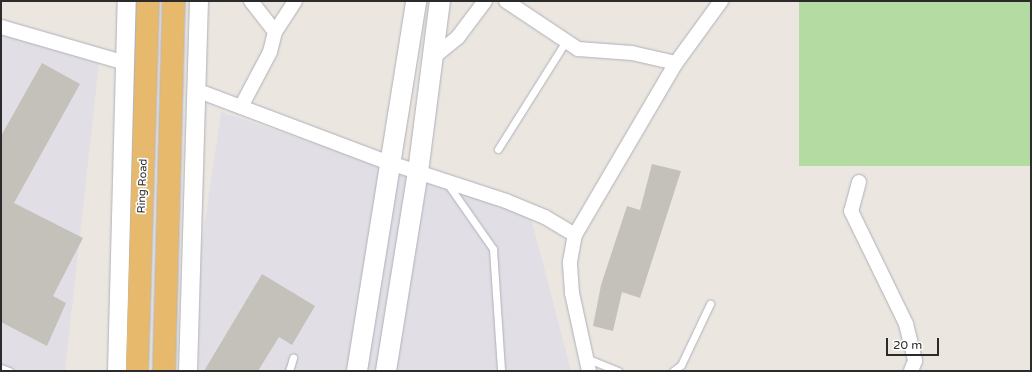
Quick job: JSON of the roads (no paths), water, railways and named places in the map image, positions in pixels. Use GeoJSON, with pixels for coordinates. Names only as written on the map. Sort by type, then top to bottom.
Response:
{"type":"FeatureCollection","features":[{"type":"Feature","properties":{"kind":"highway","name":"Ring Road"},"geometry":{"type":"LineString","coordinates":[[137,371],[148,1]]}},
{"type":"Feature","properties":{"kind":"highway"},"geometry":{"type":"LineString","coordinates":[[164,371],[174,1]]}},
{"type":"Feature","properties":{"kind":"main road"},"geometry":{"type":"LineString","coordinates":[[357,371],[387,162],[416,1]]}},
{"type":"Feature","properties":{"kind":"main road"},"geometry":{"type":"LineString","coordinates":[[386,371],[418,172],[430,59],[440,1]]}},
{"type":"Feature","properties":{"kind":"street"},"geometry":{"type":"LineString","coordinates":[[117,371],[128,1]]}},
{"type":"Feature","properties":{"kind":"street"},"geometry":{"type":"LineString","coordinates":[[188,371],[199,1]]}},
{"type":"Feature","properties":{"kind":"street"},"geometry":{"type":"LineString","coordinates":[[250,1],[275,32]]}},
{"type":"Feature","properties":{"kind":"street"},"geometry":{"type":"LineString","coordinates":[[242,104],[270,52],[275,32],[295,1]]}},
{"type":"Feature","properties":{"kind":"street"},"geometry":{"type":"LineString","coordinates":[[430,59],[458,37],[485,1]]}},
{"type":"Feature","properties":{"kind":"street"},"geometry":{"type":"LineString","coordinates":[[506,1],[578,49],[632,53],[676,63]]}},
{"type":"Feature","properties":{"kind":"street"},"geometry":{"type":"LineString","coordinates":[[587,365],[572,293],[570,262],[575,234],[676,63],[721,1]]}},
{"type":"Feature","properties":{"kind":"street"},"geometry":{"type":"LineString","coordinates":[[1,27],[126,63]]}},
{"type":"Feature","properties":{"kind":"street"},"geometry":{"type":"LineString","coordinates":[[196,90],[242,104],[387,162],[545,217],[575,234]]}},
{"type":"Feature","properties":{"kind":"street"},"geometry":{"type":"LineString","coordinates":[[859,182],[851,211],[906,324],[915,361],[911,371]]}},
{"type":"Feature","properties":{"kind":"lane"},"geometry":{"type":"LineString","coordinates":[[498,149],[566,42]]}},
{"type":"Feature","properties":{"kind":"lane"},"geometry":{"type":"LineString","coordinates":[[446,182],[493,249],[501,371]]}},
{"type":"Feature","properties":{"kind":"lane"},"geometry":{"type":"LineString","coordinates":[[673,371],[681,365],[710,304]]}},
{"type":"Feature","properties":{"kind":"lane"},"geometry":{"type":"LineString","coordinates":[[289,371],[293,358]]}},
{"type":"Feature","properties":{"kind":"lane"},"geometry":{"type":"LineString","coordinates":[[587,365],[619,371]]}},
{"type":"Feature","properties":{"kind":"lane"},"geometry":{"type":"LineString","coordinates":[[1,368],[9,371]]}}]}
